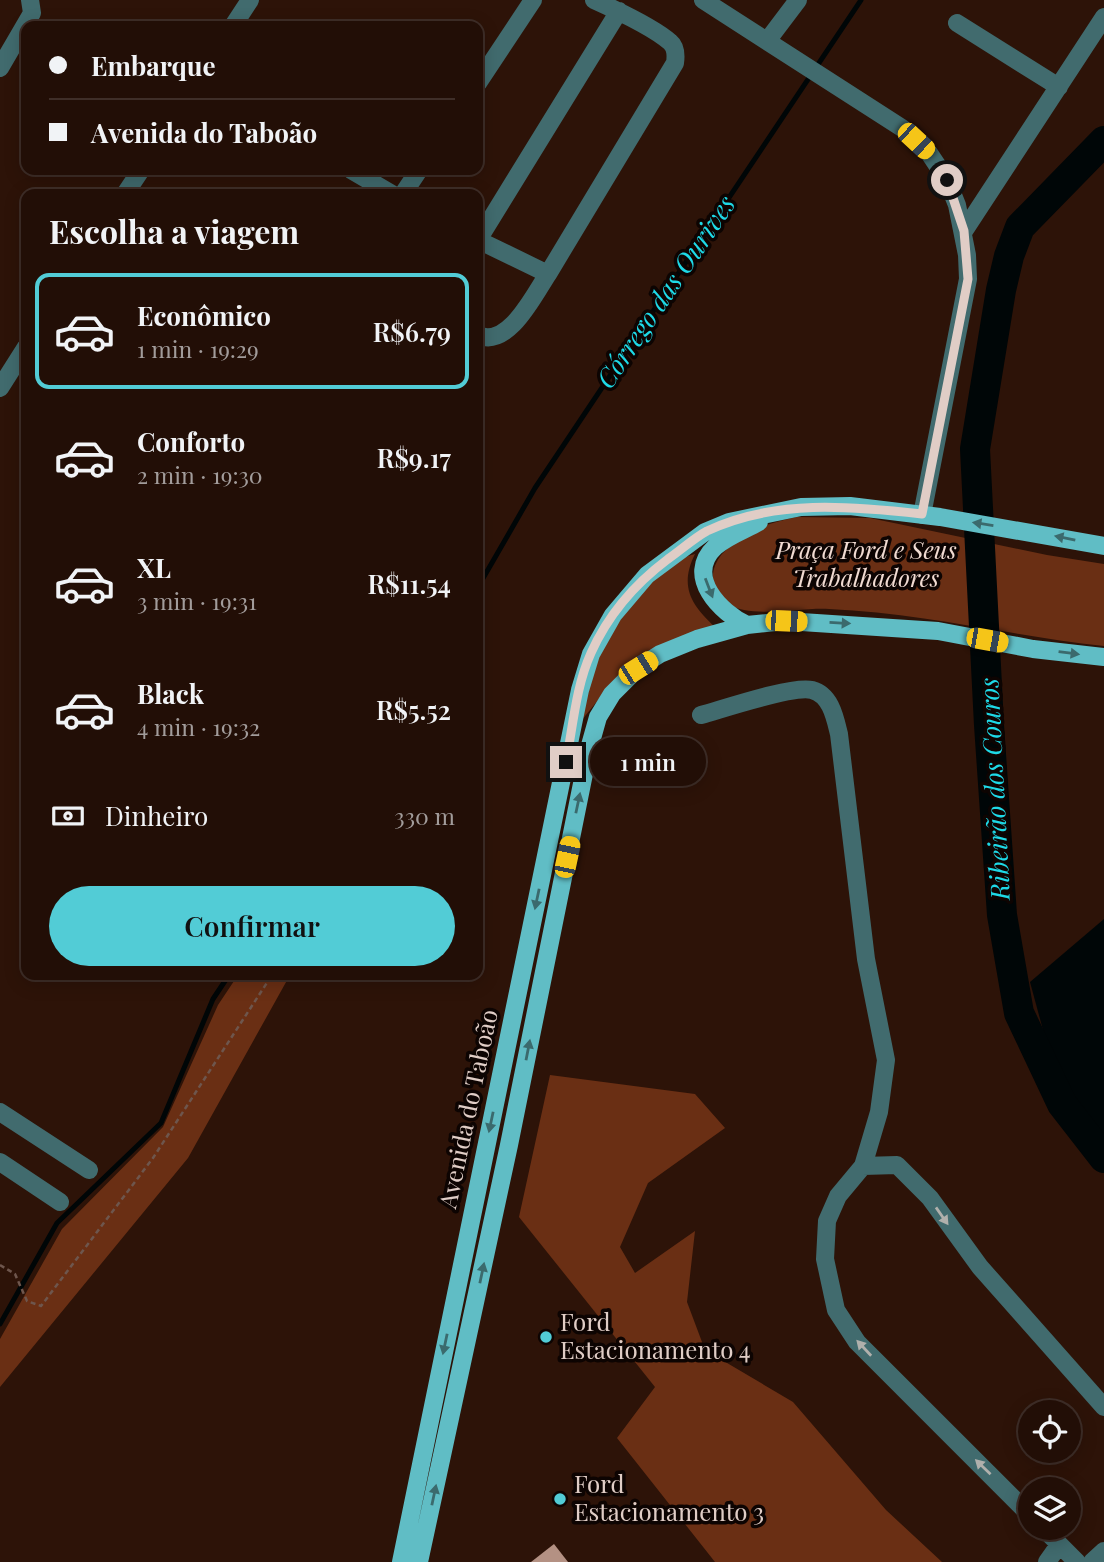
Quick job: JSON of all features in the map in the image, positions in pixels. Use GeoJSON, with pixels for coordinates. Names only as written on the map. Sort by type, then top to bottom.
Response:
{"type":"FeatureCollection","features":[{"type":"Feature","properties":{"kind":"main road","name":"Avenida do Taboão"},"geometry":{"type":"LineString","coordinates":[[401,1562],[580,690],[591,654],[613,615],[647,575],[705,532],[729,522],[777,511],[850,506],[1027,531],[1104,546]]}},
{"type":"Feature","properties":{"kind":"main road"},"geometry":{"type":"LineString","coordinates":[[747,625],[723,611],[709,593],[705,581],[706,559],[715,547],[777,511]]}},
{"type":"Feature","properties":{"kind":"main road"},"geometry":{"type":"LineString","coordinates":[[690,543],[706,559]]}},
{"type":"Feature","properties":{"kind":"main road","name":"Avenida do Taboão"},"geometry":{"type":"LineString","coordinates":[[419,1562],[506,1159],[589,749],[598,717],[612,694],[638,668],[660,654],[698,639],[747,625],[798,621],[938,631],[1034,649],[1104,657]]}},
{"type":"Feature","properties":{"kind":"street"},"geometry":{"type":"LineString","coordinates":[[27,21],[32,13],[30,0]]}},
{"type":"Feature","properties":{"kind":"street"},"geometry":{"type":"LineString","coordinates":[[236,21],[250,0]]}},
{"type":"Feature","properties":{"kind":"street"},"geometry":{"type":"LineString","coordinates":[[483,75],[533,0]]}},
{"type":"Feature","properties":{"kind":"street"},"geometry":{"type":"LineString","coordinates":[[483,338],[496,337],[510,329],[548,274],[675,63],[676,54],[672,43],[619,11],[594,0]]}},
{"type":"Feature","properties":{"kind":"street"},"geometry":{"type":"LineString","coordinates":[[703,0],[902,128],[929,153],[947,180],[964,231],[968,279],[931,516]]}},
{"type":"Feature","properties":{"kind":"street"},"geometry":{"type":"LineString","coordinates":[[767,41],[799,0]]}},
{"type":"Feature","properties":{"kind":"street"},"geometry":{"type":"LineString","coordinates":[[483,232],[619,11]]}},
{"type":"Feature","properties":{"kind":"street"},"geometry":{"type":"LineString","coordinates":[[964,231],[1104,17]]}},
{"type":"Feature","properties":{"kind":"street"},"geometry":{"type":"LineString","coordinates":[[957,23],[1059,87]]}},
{"type":"Feature","properties":{"kind":"street"},"geometry":{"type":"LineString","coordinates":[[0,68],[21,32]]}},
{"type":"Feature","properties":{"kind":"street"},"geometry":{"type":"LineString","coordinates":[[360,175],[383,189]]}},
{"type":"Feature","properties":{"kind":"street"},"geometry":{"type":"LineString","coordinates":[[483,242],[548,274]]}},
{"type":"Feature","properties":{"kind":"street"},"geometry":{"type":"LineString","coordinates":[[0,388],[21,355]]}},
{"type":"Feature","properties":{"kind":"street"},"geometry":{"type":"LineString","coordinates":[[701,715],[795,690],[813,690],[824,697],[831,708],[839,734],[866,959],[886,1060],[879,1111],[863,1166],[838,1196],[827,1221],[825,1259],[836,1310],[857,1342],[1018,1503]]}},
{"type":"Feature","properties":{"kind":"street"},"geometry":{"type":"LineString","coordinates":[[0,1112],[89,1170]]}},
{"type":"Feature","properties":{"kind":"street"},"geometry":{"type":"LineString","coordinates":[[0,1162],[60,1202]]}},
{"type":"Feature","properties":{"kind":"street"},"geometry":{"type":"LineString","coordinates":[[863,1166],[897,1165],[930,1198],[980,1267],[1104,1407]]}},
{"type":"Feature","properties":{"kind":"street"},"geometry":{"type":"LineString","coordinates":[[1054,1540],[1077,1562]]}},
{"type":"Feature","properties":{"kind":"street"},"geometry":{"type":"LineString","coordinates":[[1047,1562],[1059,1545]]}},
{"type":"Feature","properties":{"kind":"street"},"geometry":{"type":"LineString","coordinates":[[1092,1562],[1104,1550]]}},
{"type":"Feature","properties":{"kind":"path"},"geometry":{"type":"LineString","coordinates":[[0,1265],[16,1276],[27,1301],[41,1306],[153,1158],[269,980]]}},
{"type":"Feature","properties":{"kind":"green space","name":"Praça Ford e Seus Trabalhadores"},"geometry":{"type":"Polygon","coordinates":[[[797,517],[870,518],[1047,555],[1104,564],[1104,646],[864,611],[749,611],[723,599],[713,580],[715,567],[722,554],[738,539],[756,529],[797,517]]]}},
{"type":"Feature","properties":{"kind":"green space","name":"Praça Ford e Seus Trabalhadores"},"geometry":{"type":"Polygon","coordinates":[[[695,554],[688,576],[690,594],[699,611],[715,627],[612,683],[581,721],[593,673],[619,619],[661,571],[695,554]]]}},
{"type":"Feature","properties":{"kind":"green space"},"geometry":{"type":"Polygon","coordinates":[[[235,980],[287,980],[188,1158],[0,1387],[0,1339],[62,1229],[163,1127],[218,1005],[235,980]]]}},
{"type":"Feature","properties":{"kind":"green space"},"geometry":{"type":"Polygon","coordinates":[[[550,1075],[695,1094],[725,1128],[648,1183],[620,1247],[635,1273],[695,1231],[687,1302],[705,1350],[793,1402],[886,1510],[942,1562],[715,1562],[617,1438],[655,1387],[519,1217],[550,1075]]]}},
{"type":"Feature","properties":{"kind":"shaded area"},"geometry":{"type":"Polygon","coordinates":[[[1104,919],[1104,1139],[1082,1111],[1046,1041],[1030,982],[1104,919]]]}},
{"type":"Feature","properties":{"kind":"building"},"geometry":{"type":"Polygon","coordinates":[[[554,1544],[568,1562],[531,1562],[554,1544]]]}},
{"type":"Feature","properties":{"kind":"waterway","name":"Córrego das Ourives"},"geometry":{"type":"LineString","coordinates":[[483,578],[535,488],[861,0]]}},
{"type":"Feature","properties":{"kind":"waterway","name":"Ribeirão dos Couros"},"geometry":{"type":"LineString","coordinates":[[1104,141],[1020,227],[1009,256],[1001,290],[975,449],[1002,915],[1019,1013],[1062,1104],[1104,1158]]}},
{"type":"Feature","properties":{"kind":"waterway","name":"Córrego das Ourives"},"geometry":{"type":"LineString","coordinates":[[0,1324],[57,1223],[161,1123],[213,999],[226,980]]}},
{"type":"Feature","properties":{"kind":"place","name":"Ford Estacionamento 4"},"geometry":{"type":"Point","coordinates":[546,1337]}},
{"type":"Feature","properties":{"kind":"place","name":"Ford Estacionamento 3"},"geometry":{"type":"Point","coordinates":[560,1499]}},
{"type":"Feature","properties":{"kind":"route"},"geometry":{"type":"LineString","coordinates":[[566,762],[580,690],[591,654],[613,615],[647,575],[705,532],[755,515],[801,508],[850,506],[922,514],[968,279],[964,231],[947,180]]}}]}
